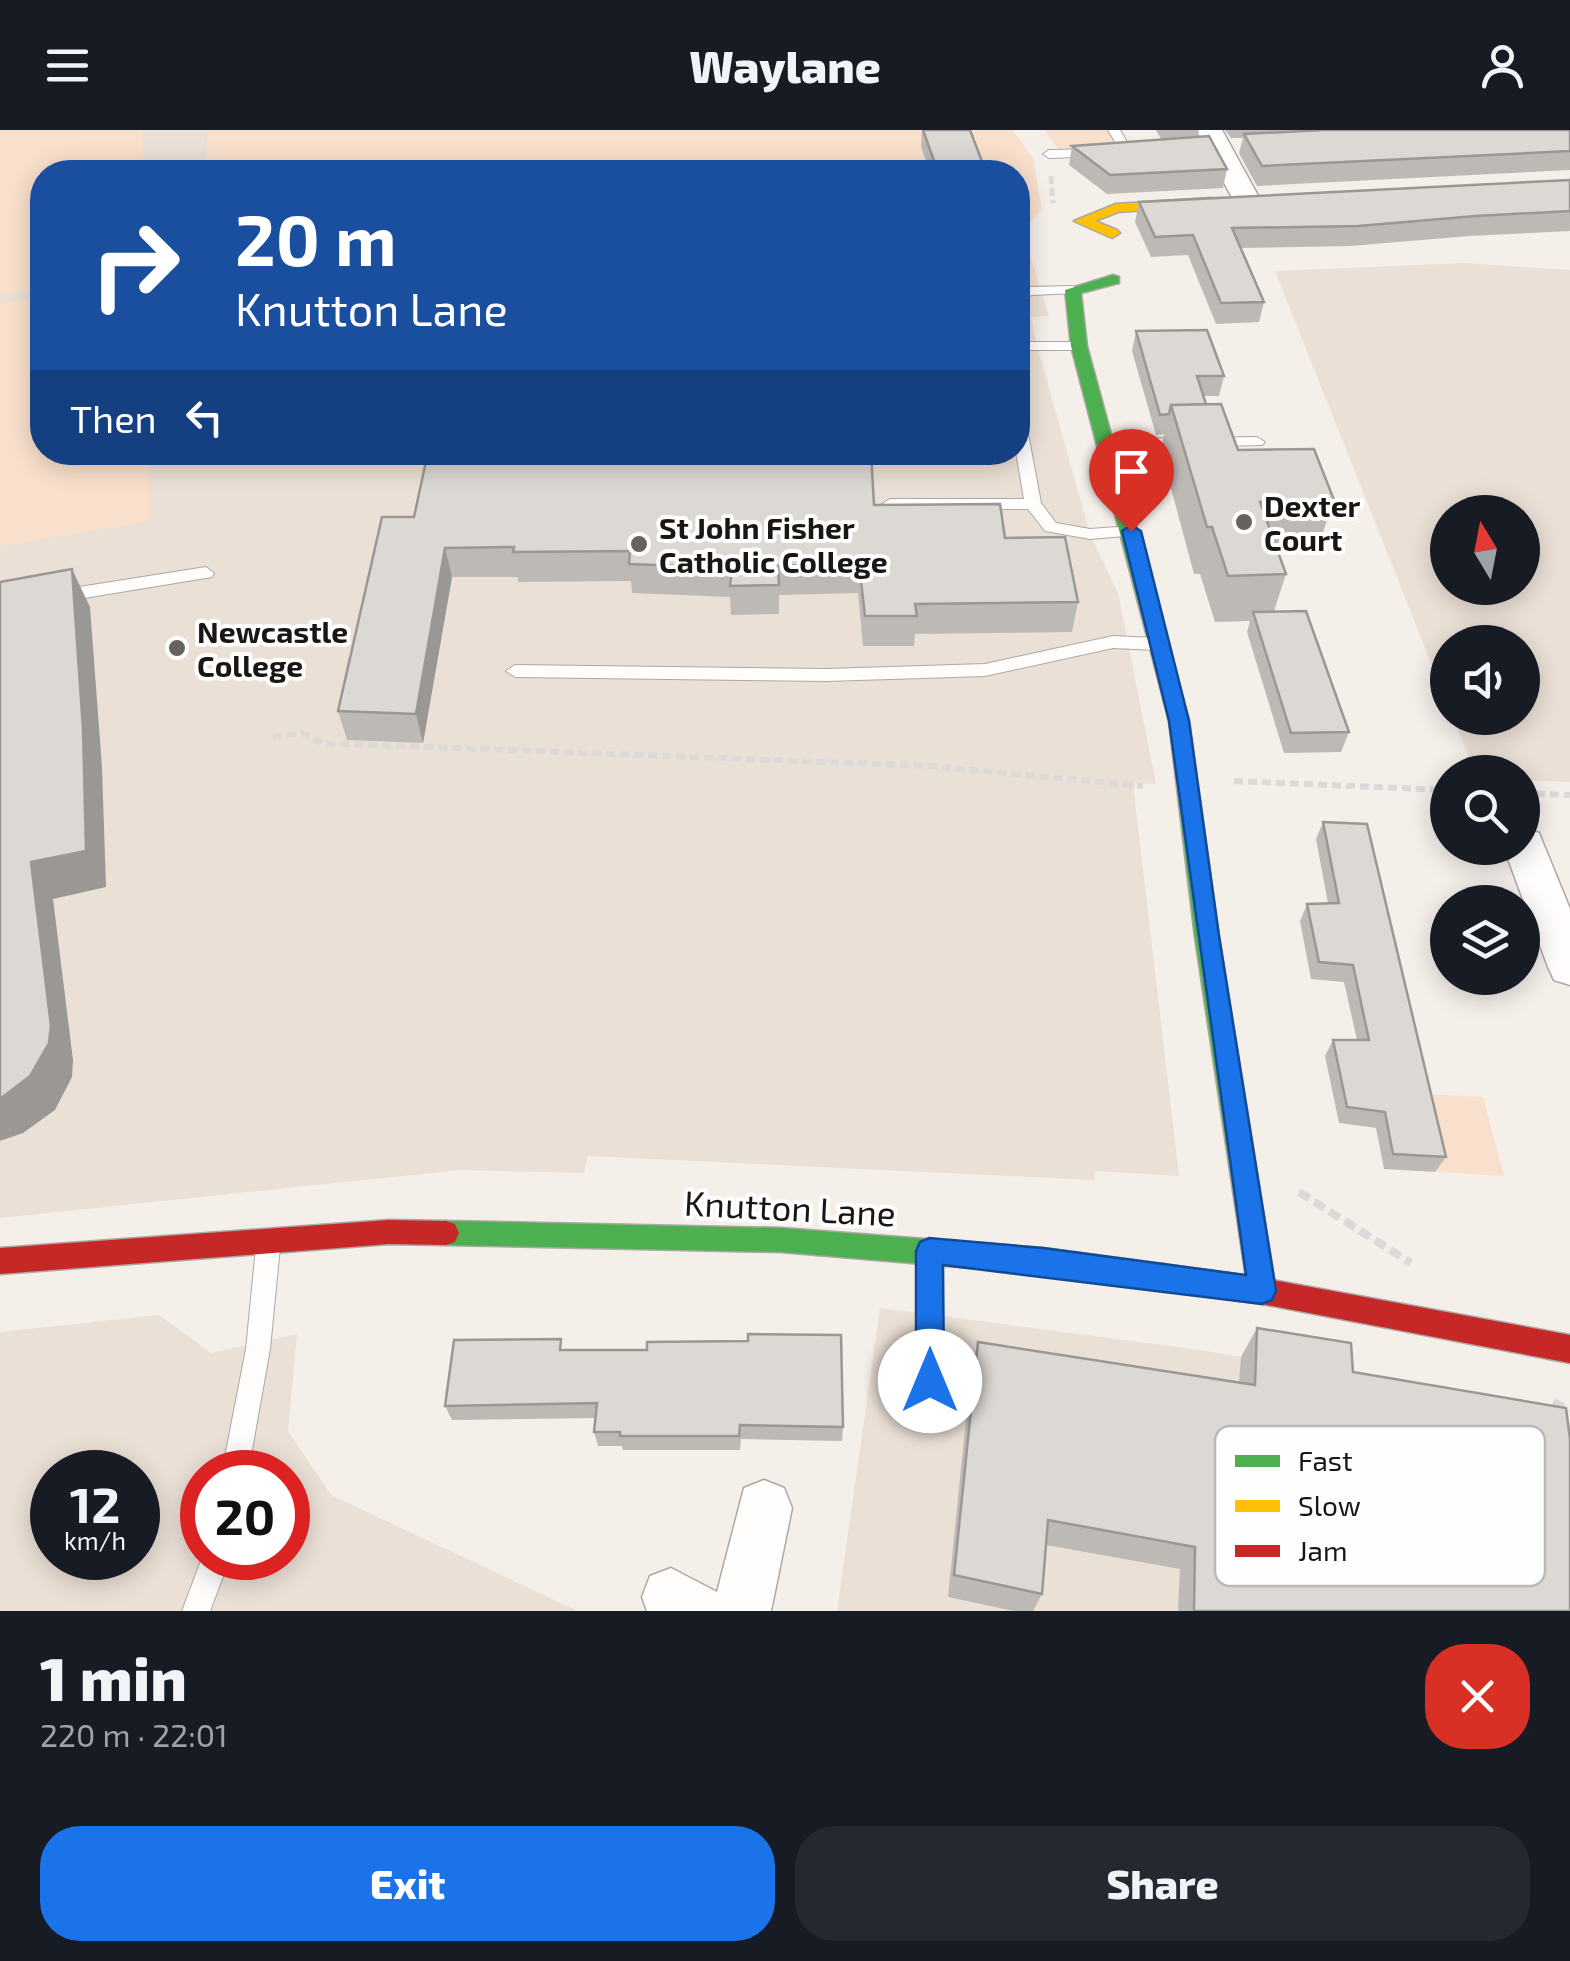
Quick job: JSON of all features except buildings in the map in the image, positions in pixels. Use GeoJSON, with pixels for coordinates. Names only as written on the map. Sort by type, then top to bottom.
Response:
{"type":"FeatureCollection","features":[{"type":"Feature","properties":{"kind":"street"},"geometry":{"type":"LineString","coordinates":[[1217,144],[1256,200]]}},
{"type":"Feature","properties":{"kind":"street"},"geometry":{"type":"LineString","coordinates":[[1112,233],[1081,222],[1116,208],[1256,200]]}},
{"type":"Feature","properties":{"kind":"street"},"geometry":{"type":"LineString","coordinates":[[1114,280],[1074,290],[1079,346],[1179,721],[1242,1176],[1262,1291]]}},
{"type":"Feature","properties":{"kind":"street"},"geometry":{"type":"LineString","coordinates":[[1532,865],[1570,967]]}},
{"type":"Feature","properties":{"kind":"street","name":"Knutton Lane"},"geometry":{"type":"LineString","coordinates":[[0,1261],[389,1232],[782,1240],[1043,1261],[1262,1291],[1570,1349]]}},
{"type":"Feature","properties":{"kind":"street"},"geometry":{"type":"LineString","coordinates":[[742,1611],[764,1508]]}},
{"type":"Feature","properties":{"kind":"lane"},"geometry":{"type":"LineString","coordinates":[[1114,130],[1126,152]]}},
{"type":"Feature","properties":{"kind":"lane"},"geometry":{"type":"LineString","coordinates":[[1049,154],[1145,151]]}},
{"type":"Feature","properties":{"kind":"lane"},"geometry":{"type":"LineString","coordinates":[[1030,291],[1074,290]]}},
{"type":"Feature","properties":{"kind":"lane"},"geometry":{"type":"LineString","coordinates":[[1030,346],[1079,346]]}},
{"type":"Feature","properties":{"kind":"lane"},"geometry":{"type":"LineString","coordinates":[[1108,444],[1257,442]]}},
{"type":"Feature","properties":{"kind":"lane"},"geometry":{"type":"LineString","coordinates":[[1026,465],[1033,504],[1051,527],[1090,534],[1131,531]]}},
{"type":"Feature","properties":{"kind":"lane"},"geometry":{"type":"LineString","coordinates":[[890,504],[1033,504]]}},
{"type":"Feature","properties":{"kind":"lane"},"geometry":{"type":"LineString","coordinates":[[38,600],[206,573]]}},
{"type":"Feature","properties":{"kind":"lane"},"geometry":{"type":"LineString","coordinates":[[516,670],[827,675],[985,670],[1113,642],[1160,644]]}},
{"type":"Feature","properties":{"kind":"lane"},"geometry":{"type":"LineString","coordinates":[[239,1450],[258,1349],[268,1240]]}},
{"type":"Feature","properties":{"kind":"lane"},"geometry":{"type":"LineString","coordinates":[[929,1251],[930,1381]]}},
{"type":"Feature","properties":{"kind":"lane"},"geometry":{"type":"LineString","coordinates":[[196,1611],[208,1580]]}},
{"type":"Feature","properties":{"kind":"path"},"geometry":{"type":"LineString","coordinates":[[273,737],[302,733],[322,743],[930,766],[1163,788],[1186,779],[1430,789]]}},
{"type":"Feature","properties":{"kind":"path"},"geometry":{"type":"LineString","coordinates":[[1540,794],[1570,796]]}},
{"type":"Feature","properties":{"kind":"path"},"geometry":{"type":"LineString","coordinates":[[1242,1176],[1276,1178],[1421,1270]]}},
{"type":"Feature","properties":{"kind":"shaded area","name":"Newcastle College"},"geometry":{"type":"Polygon","coordinates":[[[0,130],[208,130],[207,160],[30,160],[30,465],[1030,465],[1030,284],[1039,284],[1049,316],[1031,317],[1037,345],[1090,534],[1118,593],[1156,784],[1135,783],[1134,792],[1179,1176],[1095,1171],[1094,1180],[588,1156],[584,1173],[461,1170],[0,1218],[0,130]]]}},
{"type":"Feature","properties":{"kind":"shaded area"},"geometry":{"type":"Polygon","coordinates":[[[0,130],[142,130],[143,160],[30,160],[30,290],[0,294],[0,130]]]}},
{"type":"Feature","properties":{"kind":"shaded area"},"geometry":{"type":"Polygon","coordinates":[[[208,130],[1012,130],[1033,158],[1042,209],[1030,223],[1030,160],[949,160],[921,148],[926,160],[207,160],[208,130]]]}},
{"type":"Feature","properties":{"kind":"shaded area"},"geometry":{"type":"Polygon","coordinates":[[[1044,130],[1111,130],[1120,148],[1059,150],[1044,130]]]}},
{"type":"Feature","properties":{"kind":"shaded area"},"geometry":{"type":"Polygon","coordinates":[[[1030,254],[1039,284],[1030,284],[1030,254]]]}},
{"type":"Feature","properties":{"kind":"shaded area"},"geometry":{"type":"Polygon","coordinates":[[[1463,263],[1570,270],[1570,782],[1540,781],[1540,755],[1468,755],[1460,735],[1540,735],[1540,625],[1430,625],[1430,660],[1275,271],[1463,263]]]}},
{"type":"Feature","properties":{"kind":"shaded area"},"geometry":{"type":"Polygon","coordinates":[[[30,299],[30,465],[148,465],[150,521],[0,546],[0,303],[30,299]]]}},
{"type":"Feature","properties":{"kind":"shaded area"},"geometry":{"type":"Polygon","coordinates":[[[1369,1091],[1483,1097],[1504,1176],[1435,1172],[1369,1091]]]}},
{"type":"Feature","properties":{"kind":"shaded area"},"geometry":{"type":"Polygon","coordinates":[[[880,1308],[1200,1350],[1412,1385],[1441,1426],[1215,1426],[1215,1586],[1545,1586],[1545,1575],[1570,1611],[837,1611],[880,1308]]]}},
{"type":"Feature","properties":{"kind":"shaded area"},"geometry":{"type":"Polygon","coordinates":[[[159,1315],[211,1353],[297,1334],[288,1431],[301,1450],[180,1450],[180,1580],[310,1580],[310,1464],[331,1495],[578,1611],[0,1611],[0,1332],[159,1315]]]}},
{"type":"Feature","properties":{"kind":"traffic: fast"},"geometry":{"type":"LineString","coordinates":[[1113,280],[1073,290],[1079,346],[1179,721],[1207,937],[1262,1291]]}},
{"type":"Feature","properties":{"kind":"traffic: fast"},"geometry":{"type":"LineString","coordinates":[[446,1233],[781,1240],[1043,1261],[1163,1277]]}},
{"type":"Feature","properties":{"kind":"traffic: slow"},"geometry":{"type":"LineString","coordinates":[[1112,233],[1081,221],[1116,208],[1212,202]]}},
{"type":"Feature","properties":{"kind":"traffic: jam"},"geometry":{"type":"LineString","coordinates":[[0,1261],[389,1232],[446,1233]]}},
{"type":"Feature","properties":{"kind":"traffic: jam"},"geometry":{"type":"LineString","coordinates":[[1163,1277],[1262,1291],[1570,1349]]}},
{"type":"Feature","properties":{"kind":"place","name":"Dexter Court"},"geometry":{"type":"Point","coordinates":[1244,522]}},
{"type":"Feature","properties":{"kind":"place","name":"St John Fisher Catholic College"},"geometry":{"type":"Point","coordinates":[639,544]}},
{"type":"Feature","properties":{"kind":"place","name":"Newcastle College"},"geometry":{"type":"Point","coordinates":[177,648]}},
{"type":"Feature","properties":{"kind":"route"},"geometry":{"type":"LineString","coordinates":[[930,1381],[929,1251],[1043,1261],[1262,1291],[1207,936],[1179,721],[1131,531]]}}]}
